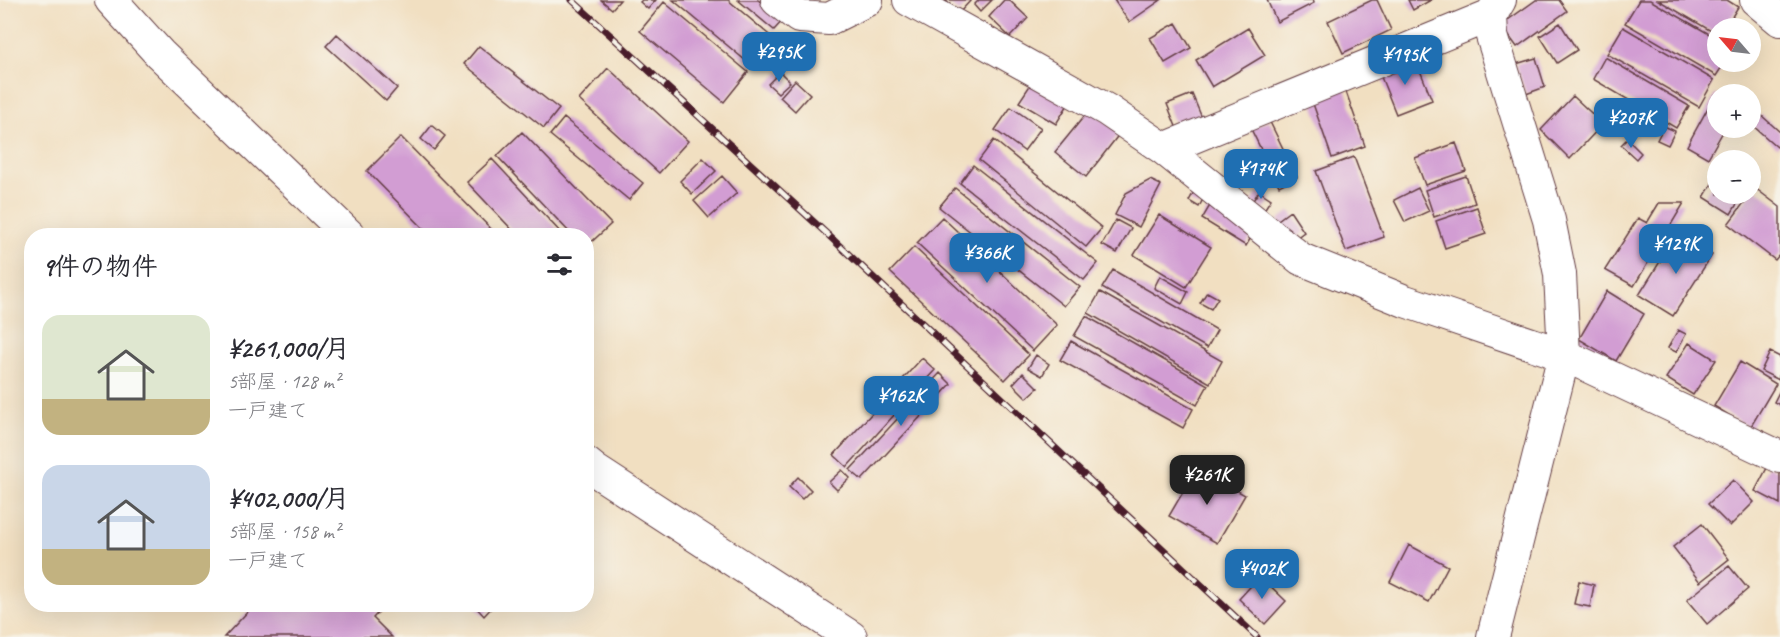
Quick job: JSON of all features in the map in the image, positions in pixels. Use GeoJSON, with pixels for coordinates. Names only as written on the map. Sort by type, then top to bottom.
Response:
{"type":"FeatureCollection","features":[{"type":"Feature","properties":{"kind":"street"},"geometry":{"type":"LineString","coordinates":[[111,0],[160,54],[342,228]]}},
{"type":"Feature","properties":{"kind":"street"},"geometry":{"type":"LineString","coordinates":[[777,0],[800,17],[829,19],[867,0]]}},
{"type":"Feature","properties":{"kind":"street"},"geometry":{"type":"LineString","coordinates":[[909,0],[1107,110],[1164,149],[1301,259],[1405,301],[1564,355],[1780,457]]}},
{"type":"Feature","properties":{"kind":"street"},"geometry":{"type":"LineString","coordinates":[[1756,0],[1780,20]]}},
{"type":"Feature","properties":{"kind":"street"},"geometry":{"type":"LineString","coordinates":[[1164,149],[1496,8]]}},
{"type":"Feature","properties":{"kind":"street"},"geometry":{"type":"LineString","coordinates":[[1493,637],[1564,355],[1560,274],[1549,220],[1492,36],[1496,8]]}},
{"type":"Feature","properties":{"kind":"street"},"geometry":{"type":"LineString","coordinates":[[594,469],[851,637]]}},
{"type":"Feature","properties":{"kind":"building"},"geometry":{"type":"Polygon","coordinates":[[[601,0],[620,0],[612,9],[601,0]]]}},
{"type":"Feature","properties":{"kind":"building"},"geometry":{"type":"Polygon","coordinates":[[[656,0],[648,9],[640,2],[656,0]]]}},
{"type":"Feature","properties":{"kind":"building"},"geometry":{"type":"Polygon","coordinates":[[[673,0],[728,0],[774,39],[752,66],[673,0]]]}},
{"type":"Feature","properties":{"kind":"building"},"geometry":{"type":"Polygon","coordinates":[[[738,0],[758,0],[783,20],[774,30],[738,0]]]}},
{"type":"Feature","properties":{"kind":"building"},"geometry":{"type":"Polygon","coordinates":[[[945,0],[971,0],[959,13],[945,0]]]}},
{"type":"Feature","properties":{"kind":"building"},"geometry":{"type":"Polygon","coordinates":[[[979,0],[992,0],[980,12],[974,5],[979,0]]]}},
{"type":"Feature","properties":{"kind":"building"},"geometry":{"type":"Polygon","coordinates":[[[1004,0],[1009,0],[1028,18],[1010,37],[989,17],[1004,0]]]}},
{"type":"Feature","properties":{"kind":"building"},"geometry":{"type":"Polygon","coordinates":[[[1114,0],[1161,0],[1129,22],[1114,0]]]}},
{"type":"Feature","properties":{"kind":"building"},"geometry":{"type":"Polygon","coordinates":[[[1267,0],[1313,0],[1314,3],[1277,22],[1267,0]]]}},
{"type":"Feature","properties":{"kind":"building"},"geometry":{"type":"Polygon","coordinates":[[[1372,0],[1377,0],[1391,30],[1343,53],[1328,21],[1372,0]]]}},
{"type":"Feature","properties":{"kind":"building"},"geometry":{"type":"Polygon","coordinates":[[[1408,0],[1431,0],[1413,10],[1408,0]]]}},
{"type":"Feature","properties":{"kind":"building"},"geometry":{"type":"Polygon","coordinates":[[[1536,0],[1559,0],[1567,11],[1517,47],[1501,25],[1536,0]]]}},
{"type":"Feature","properties":{"kind":"building"},"geometry":{"type":"Polygon","coordinates":[[[1639,0],[1650,0],[1707,33],[1707,71],[1625,23],[1639,0]]]}},
{"type":"Feature","properties":{"kind":"building"},"geometry":{"type":"Polygon","coordinates":[[[1658,0],[1727,0],[1738,7],[1731,18],[1707,18],[1707,29],[1658,0]]]}},
{"type":"Feature","properties":{"kind":"building"},"geometry":{"type":"Polygon","coordinates":[[[664,2],[748,72],[724,102],[640,31],[664,2]]]}},
{"type":"Feature","properties":{"kind":"building"},"geometry":{"type":"Polygon","coordinates":[[[1176,23],[1191,48],[1165,63],[1150,38],[1176,23]]]}},
{"type":"Feature","properties":{"kind":"building"},"geometry":{"type":"Polygon","coordinates":[[[1560,23],[1577,50],[1557,63],[1540,36],[1560,23]]]}},
{"type":"Feature","properties":{"kind":"building"},"geometry":{"type":"Polygon","coordinates":[[[1623,27],[1714,80],[1712,84],[1707,84],[1707,93],[1699,107],[1607,54],[1623,27]]]}},
{"type":"Feature","properties":{"kind":"building"},"geometry":{"type":"Polygon","coordinates":[[[1248,28],[1265,55],[1212,87],[1196,60],[1248,28]]]}},
{"type":"Feature","properties":{"kind":"building"},"geometry":{"type":"Polygon","coordinates":[[[337,34],[397,88],[386,101],[326,46],[337,34]]]}},
{"type":"Feature","properties":{"kind":"building"},"geometry":{"type":"Polygon","coordinates":[[[479,46],[559,109],[544,128],[464,64],[479,46]]]}},
{"type":"Feature","properties":{"kind":"building"},"geometry":{"type":"Polygon","coordinates":[[[1605,57],[1689,106],[1676,128],[1593,79],[1605,57]]]}},
{"type":"Feature","properties":{"kind":"building"},"geometry":{"type":"Polygon","coordinates":[[[1415,58],[1432,100],[1396,114],[1379,72],[1415,58]]]}},
{"type":"Feature","properties":{"kind":"building"},"geometry":{"type":"Polygon","coordinates":[[[1536,58],[1545,87],[1526,94],[1516,64],[1536,58]]]}},
{"type":"Feature","properties":{"kind":"building"},"geometry":{"type":"Polygon","coordinates":[[[608,68],[688,141],[659,173],[579,100],[608,68]]]}},
{"type":"Feature","properties":{"kind":"building"},"geometry":{"type":"Polygon","coordinates":[[[780,72],[790,82],[778,93],[768,84],[780,72]]]}},
{"type":"Feature","properties":{"kind":"building"},"geometry":{"type":"Polygon","coordinates":[[[795,80],[810,94],[795,111],[780,97],[795,80]]]}},
{"type":"Feature","properties":{"kind":"building"},"geometry":{"type":"Polygon","coordinates":[[[1033,81],[1069,103],[1056,124],[1019,102],[1033,81]]]}},
{"type":"Feature","properties":{"kind":"building"},"geometry":{"type":"Polygon","coordinates":[[[1344,86],[1365,146],[1332,158],[1311,98],[1344,86]]]}},
{"type":"Feature","properties":{"kind":"building"},"geometry":{"type":"Polygon","coordinates":[[[1192,94],[1202,118],[1177,129],[1167,104],[1192,94]]]}},
{"type":"Feature","properties":{"kind":"building"},"geometry":{"type":"Polygon","coordinates":[[[1573,96],[1603,124],[1570,159],[1541,130],[1573,96]]]}},
{"type":"Feature","properties":{"kind":"building"},"geometry":{"type":"Polygon","coordinates":[[[1011,107],[1041,128],[1024,151],[995,130],[1011,107]]]}},
{"type":"Feature","properties":{"kind":"building"},"geometry":{"type":"Polygon","coordinates":[[[1090,109],[1120,133],[1086,177],[1055,152],[1090,109]]]}},
{"type":"Feature","properties":{"kind":"building"},"geometry":{"type":"Polygon","coordinates":[[[1707,110],[1707,138],[1719,138],[1713,150],[1707,150],[1707,157],[1687,146],[1707,110]]]}},
{"type":"Feature","properties":{"kind":"building"},"geometry":{"type":"Polygon","coordinates":[[[1761,115],[1780,132],[1780,144],[1777,147],[1761,133],[1761,115]]]}},
{"type":"Feature","properties":{"kind":"building"},"geometry":{"type":"Polygon","coordinates":[[[564,118],[643,183],[629,200],[550,135],[564,118]]]}},
{"type":"Feature","properties":{"kind":"building"},"geometry":{"type":"Polygon","coordinates":[[[1269,120],[1297,177],[1279,186],[1251,129],[1269,120]]]}},
{"type":"Feature","properties":{"kind":"building"},"geometry":{"type":"Polygon","coordinates":[[[432,125],[445,136],[434,150],[421,139],[432,125]]]}},
{"type":"Feature","properties":{"kind":"building"},"geometry":{"type":"Polygon","coordinates":[[[1664,126],[1675,131],[1668,145],[1657,140],[1664,126]]]}},
{"type":"Feature","properties":{"kind":"building"},"geometry":{"type":"Polygon","coordinates":[[[522,132],[611,224],[594,240],[594,228],[565,228],[497,156],[522,132]]]}},
{"type":"Feature","properties":{"kind":"building"},"geometry":{"type":"Polygon","coordinates":[[[401,137],[490,228],[423,228],[367,171],[401,137]]]}},
{"type":"Feature","properties":{"kind":"building"},"geometry":{"type":"Polygon","coordinates":[[[1627,139],[1641,153],[1636,159],[1621,145],[1627,139]]]}},
{"type":"Feature","properties":{"kind":"building"},"geometry":{"type":"Polygon","coordinates":[[[994,140],[1102,228],[1086,247],[979,160],[994,140]]]}},
{"type":"Feature","properties":{"kind":"building"},"geometry":{"type":"Polygon","coordinates":[[[1456,143],[1466,171],[1425,185],[1415,158],[1456,143]]]}},
{"type":"Feature","properties":{"kind":"building"},"geometry":{"type":"Polygon","coordinates":[[[1354,157],[1384,237],[1346,251],[1316,171],[1354,157]]]}},
{"type":"Feature","properties":{"kind":"building"},"geometry":{"type":"Polygon","coordinates":[[[703,158],[716,171],[692,194],[680,181],[703,158]]]}},
{"type":"Feature","properties":{"kind":"building"},"geometry":{"type":"Polygon","coordinates":[[[492,159],[557,228],[510,228],[467,182],[492,159]]]}},
{"type":"Feature","properties":{"kind":"building"},"geometry":{"type":"Polygon","coordinates":[[[973,165],[1098,263],[1084,280],[960,183],[973,165]]]}},
{"type":"Feature","properties":{"kind":"building"},"geometry":{"type":"Polygon","coordinates":[[[722,176],[737,193],[709,218],[694,201],[722,176]]]}},
{"type":"Feature","properties":{"kind":"building"},"geometry":{"type":"Polygon","coordinates":[[[1466,176],[1475,203],[1434,217],[1425,190],[1466,176]]]}},
{"type":"Feature","properties":{"kind":"building"},"geometry":{"type":"Polygon","coordinates":[[[1150,180],[1161,185],[1139,227],[1115,215],[1126,193],[1150,180]]]}},
{"type":"Feature","properties":{"kind":"building"},"geometry":{"type":"Polygon","coordinates":[[[1198,184],[1208,189],[1199,207],[1189,201],[1198,184]]]}},
{"type":"Feature","properties":{"kind":"building"},"geometry":{"type":"Polygon","coordinates":[[[955,188],[1080,287],[1064,306],[939,207],[955,188]]]}},
{"type":"Feature","properties":{"kind":"building"},"geometry":{"type":"Polygon","coordinates":[[[1418,188],[1429,211],[1405,222],[1394,200],[1418,188]]]}},
{"type":"Feature","properties":{"kind":"building"},"geometry":{"type":"Polygon","coordinates":[[[1259,191],[1271,199],[1264,210],[1252,202],[1259,191]]]}},
{"type":"Feature","properties":{"kind":"building"},"geometry":{"type":"Polygon","coordinates":[[[1761,193],[1780,207],[1780,254],[1775,260],[1728,224],[1743,204],[1761,204],[1761,193]]]}},
{"type":"Feature","properties":{"kind":"building"},"geometry":{"type":"Polygon","coordinates":[[[1212,202],[1256,229],[1246,246],[1202,219],[1212,202]]]}},
{"type":"Feature","properties":{"kind":"building"},"geometry":{"type":"Polygon","coordinates":[[[1659,203],[1684,203],[1634,286],[1605,270],[1638,218],[1647,223],[1659,203]]]}},
{"type":"Feature","properties":{"kind":"building"},"geometry":{"type":"Polygon","coordinates":[[[1715,204],[1737,204],[1731,214],[1715,204]]]}},
{"type":"Feature","properties":{"kind":"building"},"geometry":{"type":"Polygon","coordinates":[[[1477,207],[1486,234],[1445,248],[1436,221],[1477,207]]]}},
{"type":"Feature","properties":{"kind":"building"},"geometry":{"type":"Polygon","coordinates":[[[1290,211],[1304,232],[1292,241],[1278,220],[1290,211]]]}},
{"type":"Feature","properties":{"kind":"building"},"geometry":{"type":"Polygon","coordinates":[[[1159,215],[1211,247],[1186,287],[1134,255],[1159,215]]]}},
{"type":"Feature","properties":{"kind":"building"},"geometry":{"type":"Polygon","coordinates":[[[942,217],[1057,325],[1033,351],[917,243],[942,217]]]}},
{"type":"Feature","properties":{"kind":"building"},"geometry":{"type":"Polygon","coordinates":[[[1116,220],[1131,228],[1117,253],[1102,245],[1116,220]]]}},
{"type":"Feature","properties":{"kind":"building"},"geometry":{"type":"Polygon","coordinates":[[[1678,233],[1712,255],[1673,316],[1639,295],[1678,233]]]}},
{"type":"Feature","properties":{"kind":"building"},"geometry":{"type":"Polygon","coordinates":[[[914,247],[1029,355],[1005,380],[890,272],[914,247]]]}},
{"type":"Feature","properties":{"kind":"building"},"geometry":{"type":"Polygon","coordinates":[[[1113,270],[1217,330],[1207,348],[1102,288],[1113,270]]]}},
{"type":"Feature","properties":{"kind":"building"},"geometry":{"type":"Polygon","coordinates":[[[1160,276],[1188,292],[1182,304],[1154,288],[1160,276]]]}},
{"type":"Feature","properties":{"kind":"building"},"geometry":{"type":"Polygon","coordinates":[[[1607,291],[1644,314],[1616,361],[1579,339],[1607,291]]]}},
{"type":"Feature","properties":{"kind":"building"},"geometry":{"type":"Polygon","coordinates":[[[1100,292],[1222,361],[1210,383],[1088,313],[1100,292]]]}},
{"type":"Feature","properties":{"kind":"building"},"geometry":{"type":"Polygon","coordinates":[[[1207,292],[1218,298],[1211,309],[1200,303],[1207,292]]]}},
{"type":"Feature","properties":{"kind":"building"},"geometry":{"type":"Polygon","coordinates":[[[1086,316],[1208,385],[1197,405],[1074,336],[1086,316]]]}},
{"type":"Feature","properties":{"kind":"building"},"geometry":{"type":"Polygon","coordinates":[[[1678,330],[1686,334],[1676,352],[1668,348],[1678,330]]]}},
{"type":"Feature","properties":{"kind":"building"},"geometry":{"type":"Polygon","coordinates":[[[1071,341],[1193,409],[1183,428],[1060,360],[1071,341]]]}},
{"type":"Feature","properties":{"kind":"building"},"geometry":{"type":"Polygon","coordinates":[[[1689,343],[1716,360],[1693,395],[1666,378],[1689,343]]]}},
{"type":"Feature","properties":{"kind":"building"},"geometry":{"type":"Polygon","coordinates":[[[1770,352],[1780,357],[1779,380],[1761,371],[1770,352]]]}},
{"type":"Feature","properties":{"kind":"building"},"geometry":{"type":"Polygon","coordinates":[[[1036,355],[1049,364],[1042,376],[1028,368],[1036,355]]]}},
{"type":"Feature","properties":{"kind":"building"},"geometry":{"type":"Polygon","coordinates":[[[922,358],[935,370],[847,467],[834,455],[922,358]]]}},
{"type":"Feature","properties":{"kind":"building"},"geometry":{"type":"Polygon","coordinates":[[[1740,362],[1776,384],[1750,428],[1714,406],[1740,362]]]}},
{"type":"Feature","properties":{"kind":"building"},"geometry":{"type":"Polygon","coordinates":[[[940,373],[951,384],[862,480],[850,470],[940,373]]]}},
{"type":"Feature","properties":{"kind":"building"},"geometry":{"type":"Polygon","coordinates":[[[1023,373],[1038,388],[1027,398],[1013,384],[1023,373]]]}},
{"type":"Feature","properties":{"kind":"building"},"geometry":{"type":"Polygon","coordinates":[[[1780,390],[1780,405],[1774,402],[1780,390]]]}},
{"type":"Feature","properties":{"kind":"building"},"geometry":{"type":"Polygon","coordinates":[[[1768,466],[1780,472],[1780,504],[1755,491],[1768,466]]]}},
{"type":"Feature","properties":{"kind":"building"},"geometry":{"type":"Polygon","coordinates":[[[1197,468],[1245,495],[1217,543],[1169,516],[1197,468]]]}},
{"type":"Feature","properties":{"kind":"building"},"geometry":{"type":"Polygon","coordinates":[[[842,470],[850,478],[837,490],[829,482],[842,470]]]}},
{"type":"Feature","properties":{"kind":"building"},"geometry":{"type":"Polygon","coordinates":[[[798,477],[811,490],[802,499],[789,487],[798,477]]]}},
{"type":"Feature","properties":{"kind":"building"},"geometry":{"type":"Polygon","coordinates":[[[1733,480],[1754,502],[1730,526],[1708,504],[1733,480]]]}},
{"type":"Feature","properties":{"kind":"building"},"geometry":{"type":"Polygon","coordinates":[[[1702,524],[1729,559],[1700,582],[1673,547],[1702,524]]]}},
{"type":"Feature","properties":{"kind":"building"},"geometry":{"type":"Polygon","coordinates":[[[1409,545],[1448,566],[1429,602],[1390,582],[1409,545]]]}},
{"type":"Feature","properties":{"kind":"building"},"geometry":{"type":"Polygon","coordinates":[[[1729,566],[1748,589],[1707,624],[1687,600],[1729,566]]]}},
{"type":"Feature","properties":{"kind":"building"},"geometry":{"type":"Polygon","coordinates":[[[1260,576],[1286,601],[1265,624],[1239,599],[1260,576]]]}},
{"type":"Feature","properties":{"kind":"building"},"geometry":{"type":"Polygon","coordinates":[[[1579,581],[1594,585],[1590,607],[1574,604],[1579,581]]]}},
{"type":"Feature","properties":{"kind":"building"},"geometry":{"type":"Polygon","coordinates":[[[247,612],[379,612],[373,618],[392,637],[224,637],[247,612]]]}},
{"type":"Feature","properties":{"kind":"railway"},"geometry":{"type":"LineString","coordinates":[[572,0],[826,233],[1257,637]]}}]}
